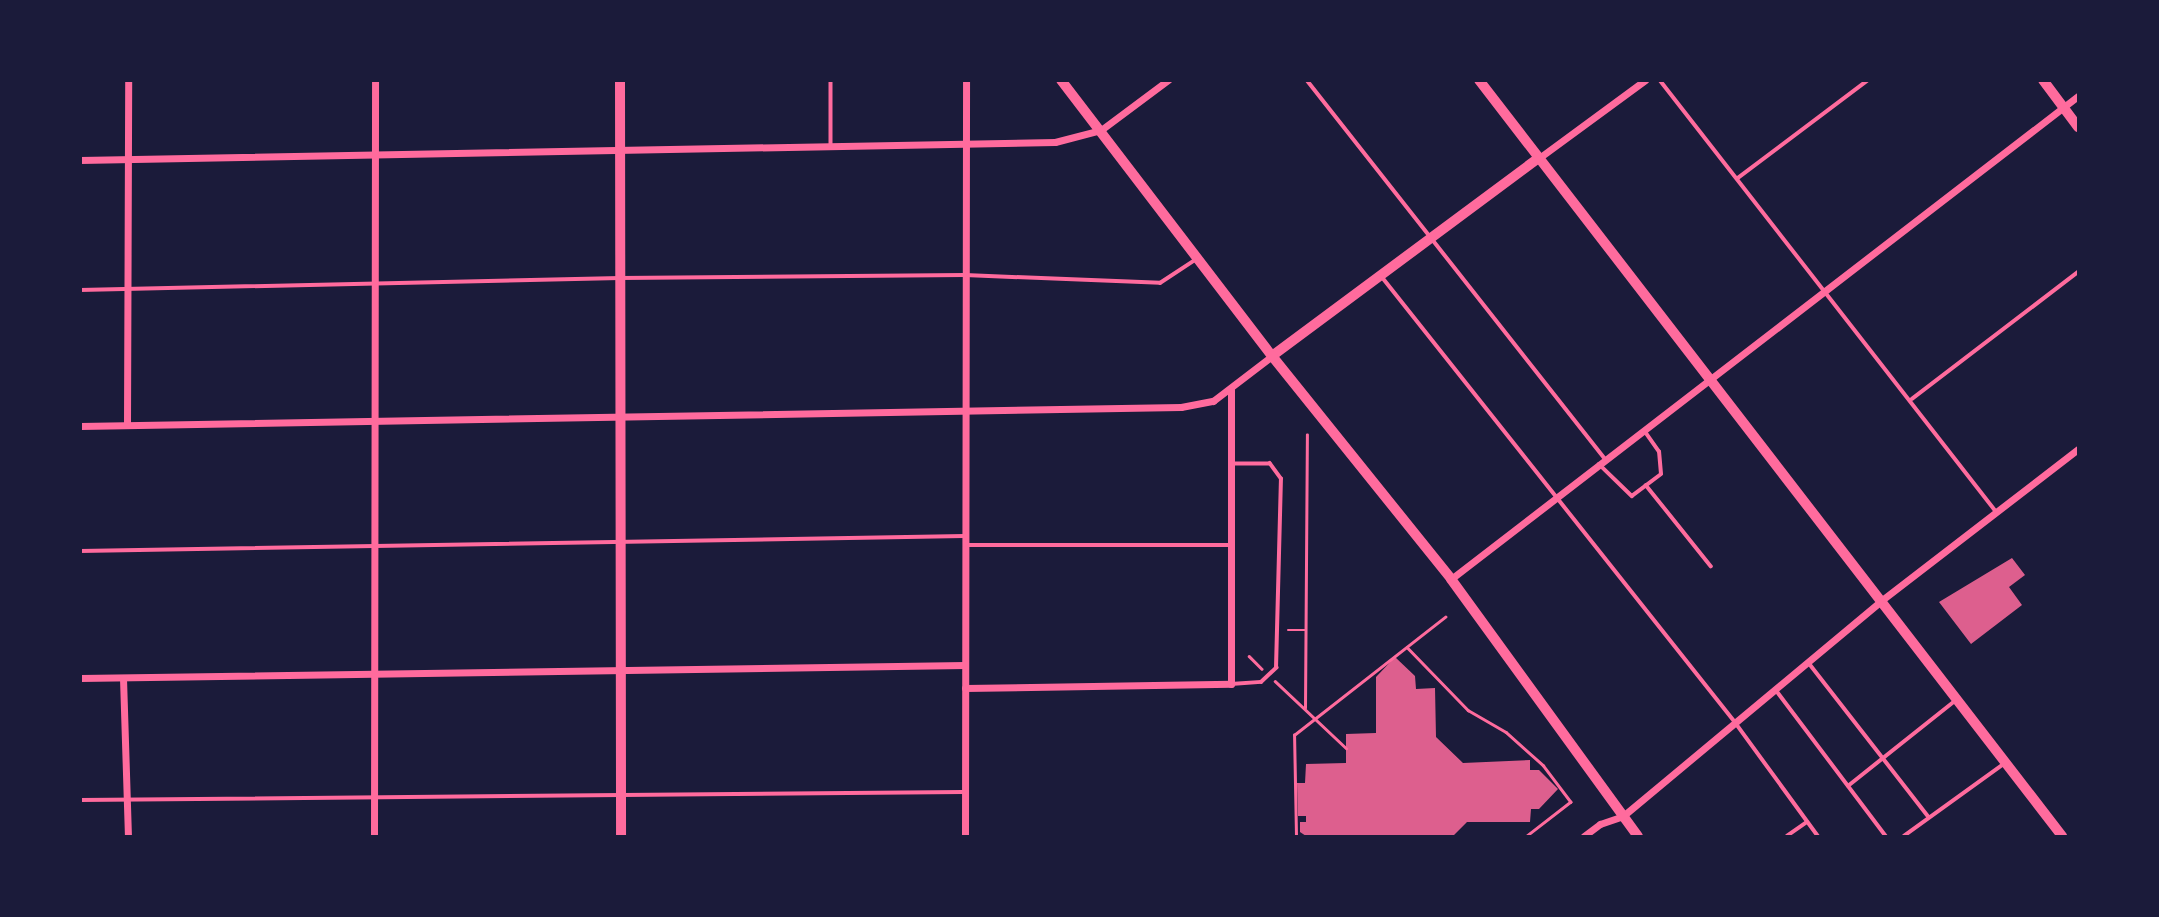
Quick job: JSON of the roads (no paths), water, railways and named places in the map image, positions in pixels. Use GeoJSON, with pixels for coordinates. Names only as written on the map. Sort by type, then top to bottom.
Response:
{"type":"FeatureCollection","features":[{"type":"Feature","properties":{"kind":"main road"},"geometry":{"type":"LineString","coordinates":[[620,80],[621,836]]}},
{"type":"Feature","properties":{"kind":"main road"},"geometry":{"type":"LineString","coordinates":[[1061,80],[1272,356],[1451,579],[1638,836]]}},
{"type":"Feature","properties":{"kind":"main road"},"geometry":{"type":"LineString","coordinates":[[1479,80],[2062,836]]}},
{"type":"Feature","properties":{"kind":"street"},"geometry":{"type":"LineString","coordinates":[[127,425],[128,80]]}},
{"type":"Feature","properties":{"kind":"street"},"geometry":{"type":"LineString","coordinates":[[374,836],[375,80]]}},
{"type":"Feature","properties":{"kind":"street"},"geometry":{"type":"LineString","coordinates":[[965,836],[966,80]]}},
{"type":"Feature","properties":{"kind":"street"},"geometry":{"type":"LineString","coordinates":[[80,160],[1055,142],[1101,130],[1168,80]]}},
{"type":"Feature","properties":{"kind":"street"},"geometry":{"type":"LineString","coordinates":[[80,426],[621,414],[1181,407],[1213,401],[1231,390],[1380,273],[1645,80]]}},
{"type":"Feature","properties":{"kind":"street"},"geometry":{"type":"LineString","coordinates":[[2043,80],[2078,127]]}},
{"type":"Feature","properties":{"kind":"street"},"geometry":{"type":"LineString","coordinates":[[1451,579],[2078,96]]}},
{"type":"Feature","properties":{"kind":"street"},"geometry":{"type":"LineString","coordinates":[[965,688],[1231,684],[1231,390]]}},
{"type":"Feature","properties":{"kind":"street"},"geometry":{"type":"LineString","coordinates":[[1584,836],[1600,824],[1622,816],[1882,600],[2078,449]]}},
{"type":"Feature","properties":{"kind":"street"},"geometry":{"type":"LineString","coordinates":[[80,678],[965,665]]}},
{"type":"Feature","properties":{"kind":"street"},"geometry":{"type":"LineString","coordinates":[[123,678],[128,836]]}},
{"type":"Feature","properties":{"kind":"lane"},"geometry":{"type":"LineString","coordinates":[[831,80],[831,146]]}},
{"type":"Feature","properties":{"kind":"lane"},"geometry":{"type":"LineString","coordinates":[[1307,80],[1632,496],[1661,474],[1658,452],[1643,430]]}},
{"type":"Feature","properties":{"kind":"lane"},"geometry":{"type":"LineString","coordinates":[[1660,80],[1912,399],[1996,512]]}},
{"type":"Feature","properties":{"kind":"lane"},"geometry":{"type":"LineString","coordinates":[[1737,179],[1868,80]]}},
{"type":"Feature","properties":{"kind":"lane"},"geometry":{"type":"LineString","coordinates":[[80,290],[620,278],[965,275],[1160,283],[1198,258]]}},
{"type":"Feature","properties":{"kind":"lane"},"geometry":{"type":"LineString","coordinates":[[1912,399],[2078,272]]}},
{"type":"Feature","properties":{"kind":"lane"},"geometry":{"type":"LineString","coordinates":[[1380,273],[1735,722],[1818,836]]}},
{"type":"Feature","properties":{"kind":"lane"},"geometry":{"type":"LineString","coordinates":[[1231,464],[1270,464],[1281,479],[1279,652],[1269,675],[1254,684],[1231,684]]}},
{"type":"Feature","properties":{"kind":"lane"},"geometry":{"type":"LineString","coordinates":[[1646,485],[1711,566]]}},
{"type":"Feature","properties":{"kind":"lane"},"geometry":{"type":"LineString","coordinates":[[80,551],[374,543],[620,544],[966,536]]}},
{"type":"Feature","properties":{"kind":"lane"},"geometry":{"type":"LineString","coordinates":[[966,545],[1231,545]]}},
{"type":"Feature","properties":{"kind":"lane"},"geometry":{"type":"LineString","coordinates":[[1808,661],[1929,817]]}},
{"type":"Feature","properties":{"kind":"lane"},"geometry":{"type":"LineString","coordinates":[[1775,689],[1886,836]]}},
{"type":"Feature","properties":{"kind":"lane"},"geometry":{"type":"LineString","coordinates":[[1848,786],[1958,699]]}},
{"type":"Feature","properties":{"kind":"lane"},"geometry":{"type":"LineString","coordinates":[[1904,836],[2006,762]]}},
{"type":"Feature","properties":{"kind":"lane"},"geometry":{"type":"LineString","coordinates":[[80,800],[965,792]]}},
{"type":"Feature","properties":{"kind":"lane"},"geometry":{"type":"LineString","coordinates":[[1787,836],[1807,822]]}}]}
